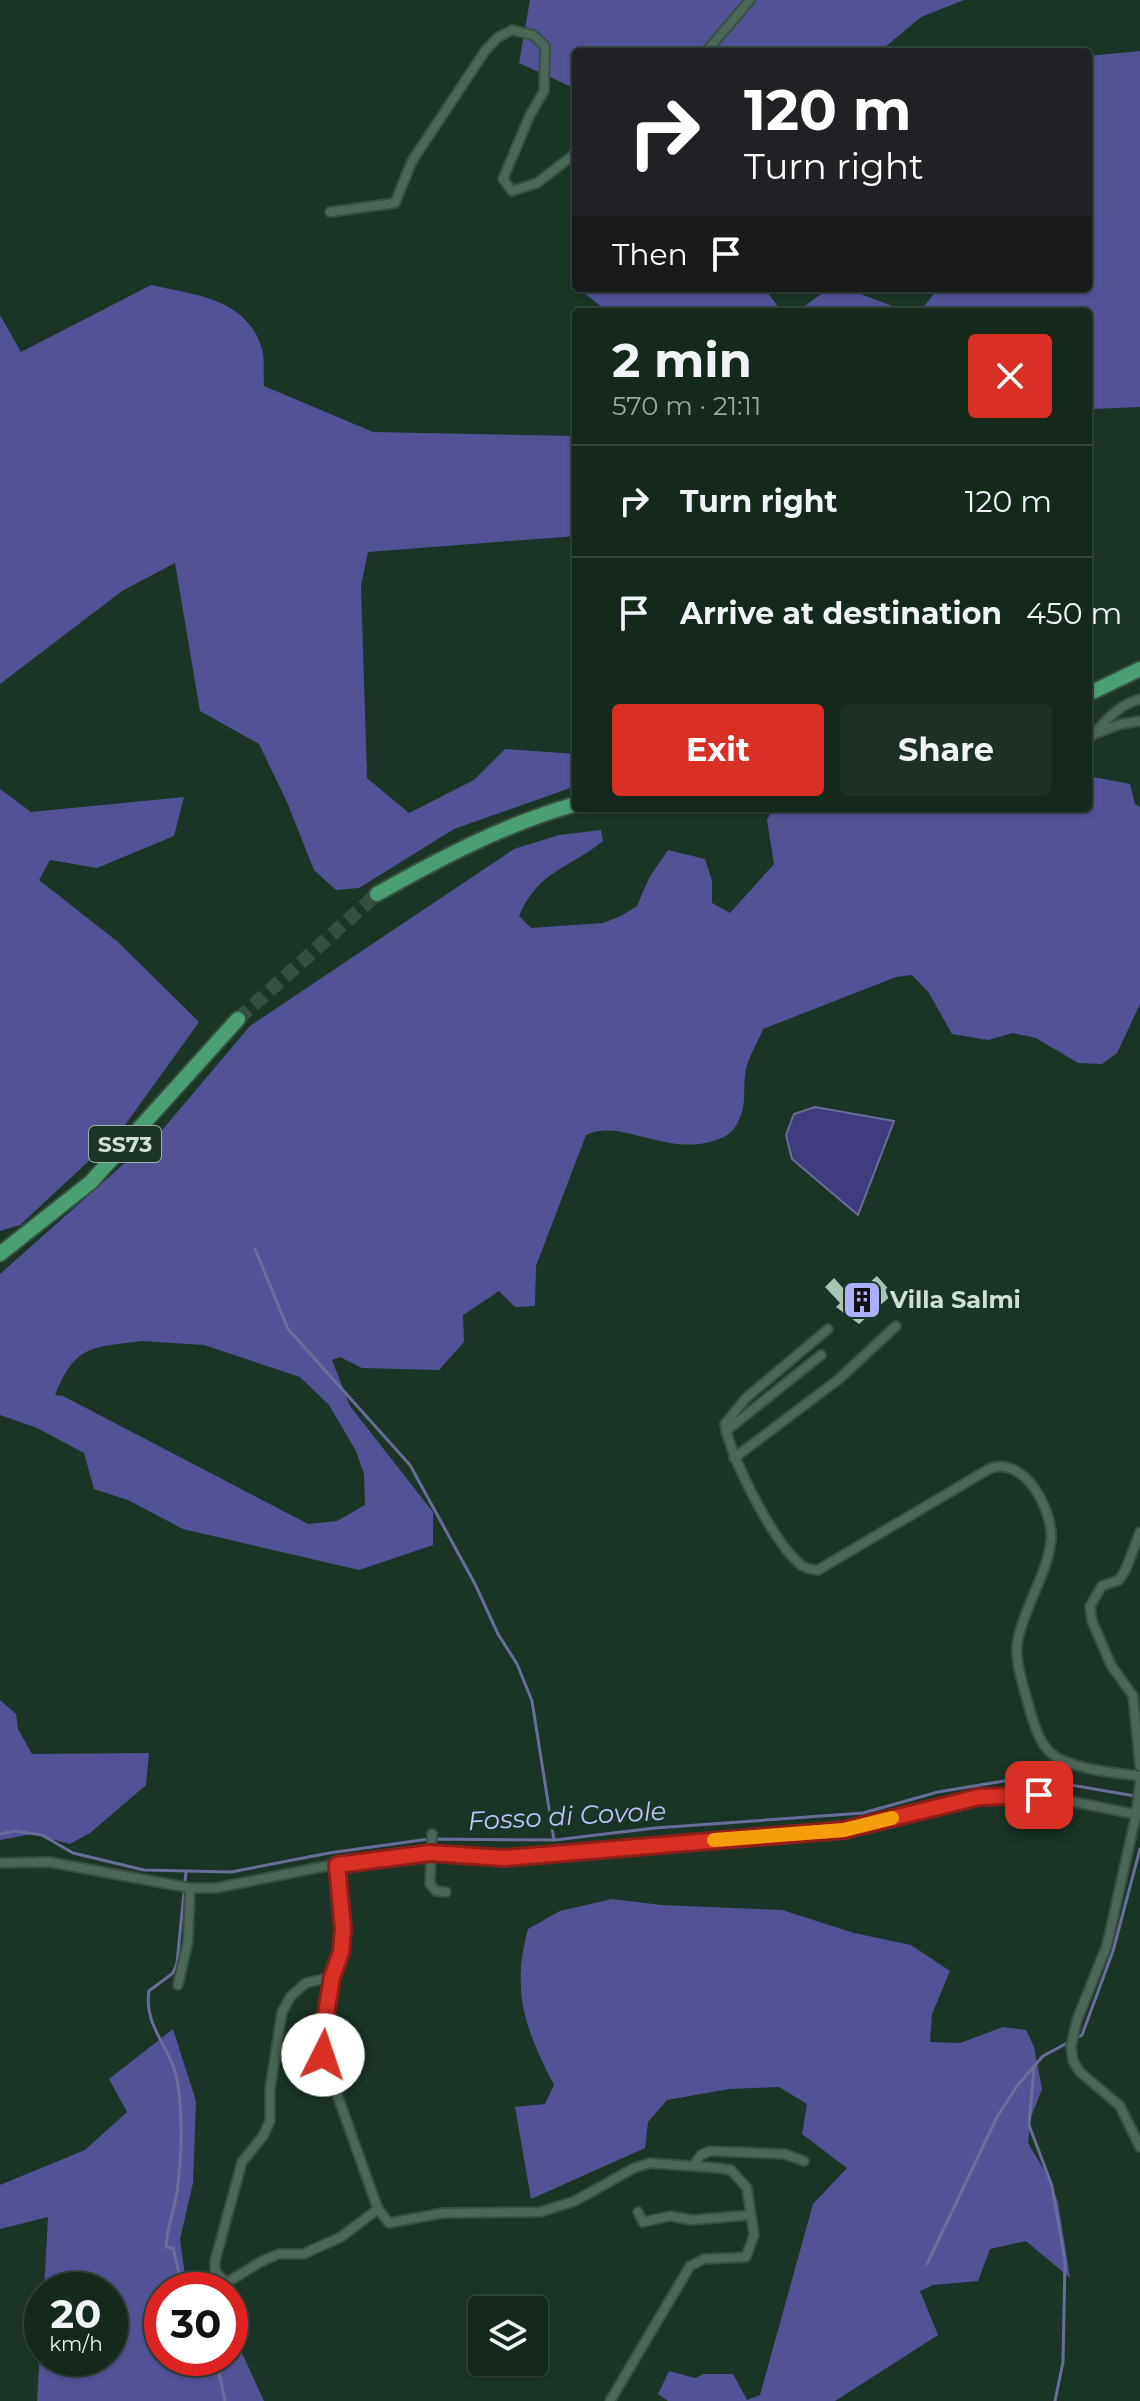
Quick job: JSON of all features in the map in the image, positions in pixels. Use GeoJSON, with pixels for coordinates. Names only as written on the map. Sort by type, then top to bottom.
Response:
{"type":"FeatureCollection","features":[{"type":"Feature","properties":{"kind":"main road"},"geometry":{"type":"LineString","coordinates":[[1092,692],[1140,669]]}},
{"type":"Feature","properties":{"kind":"main road"},"geometry":{"type":"LineString","coordinates":[[377,894],[449,853],[537,815],[572,805]]}},
{"type":"Feature","properties":{"kind":"main road","name":"SS73"},"geometry":{"type":"LineString","coordinates":[[0,1254],[91,1182],[238,1019]]}},
{"type":"Feature","properties":{"kind":"street"},"geometry":{"type":"LineString","coordinates":[[709,48],[750,0]]}},
{"type":"Feature","properties":{"kind":"street"},"geometry":{"type":"LineString","coordinates":[[330,212],[395,203],[412,161],[485,51],[497,38],[512,30],[533,35],[545,46],[546,67],[544,91],[530,115],[503,179],[512,191],[537,183],[572,156]]}},
{"type":"Feature","properties":{"kind":"street"},"geometry":{"type":"LineString","coordinates":[[1092,736],[1118,708],[1140,699]]}},
{"type":"Feature","properties":{"kind":"street"},"geometry":{"type":"LineString","coordinates":[[1092,737],[1121,724],[1140,721]]}},
{"type":"Feature","properties":{"kind":"street"},"geometry":{"type":"LineString","coordinates":[[734,1458],[839,1379],[896,1326]]}},
{"type":"Feature","properties":{"kind":"street"},"geometry":{"type":"LineString","coordinates":[[828,1329],[746,1398],[725,1424],[734,1458],[747,1484],[790,1553],[803,1567],[818,1570],[998,1465],[1011,1467],[1035,1489],[1051,1536],[1018,1641],[1021,1677],[1033,1720],[1051,1754],[1064,1762],[1140,1782],[1138,1813],[1107,1945],[1077,2020],[1071,2046],[1073,2061],[1080,2072],[1120,2106],[1140,2147]]}},
{"type":"Feature","properties":{"kind":"street"},"geometry":{"type":"LineString","coordinates":[[726,1431],[821,1355]]}},
{"type":"Feature","properties":{"kind":"street"},"geometry":{"type":"LineString","coordinates":[[1140,1532],[1119,1580],[1102,1586],[1090,1606],[1092,1621],[1111,1665],[1133,1696],[1140,1766]]}},
{"type":"Feature","properties":{"kind":"street"},"geometry":{"type":"LineString","coordinates":[[0,1863],[49,1862],[121,1878],[190,1888],[236,1885],[432,1849],[504,1858],[844,1830],[979,1797],[1013,1794],[1039,1795],[1138,1813]]}},
{"type":"Feature","properties":{"kind":"street"},"geometry":{"type":"LineString","coordinates":[[432,1834],[430,1884],[436,1891],[446,1892]]}},
{"type":"Feature","properties":{"kind":"street"},"geometry":{"type":"LineString","coordinates":[[337,1865],[343,1929],[341,1952],[332,1977],[323,2055],[378,2209],[389,2223],[443,2213],[540,2212],[575,2201],[634,2168],[650,2163],[731,2170],[747,2188],[754,2235],[751,2252],[746,2257],[704,2259],[690,2266],[610,2401]]}},
{"type":"Feature","properties":{"kind":"street"},"geometry":{"type":"LineString","coordinates":[[178,1985],[188,1941],[190,1888]]}},
{"type":"Feature","properties":{"kind":"street"},"geometry":{"type":"LineString","coordinates":[[332,1977],[306,1983],[291,1996],[282,2012],[270,2089],[270,2121],[263,2136],[242,2162],[215,2271],[226,2283],[279,2254],[303,2254],[341,2237],[378,2209]]}},
{"type":"Feature","properties":{"kind":"street"},"geometry":{"type":"LineString","coordinates":[[693,2166],[701,2155],[710,2151],[784,2154],[804,2161]]}},
{"type":"Feature","properties":{"kind":"street"},"geometry":{"type":"LineString","coordinates":[[638,2212],[643,2222],[670,2216],[692,2220],[751,2215]]}},
{"type":"Feature","properties":{"kind":"shaded area"},"geometry":{"type":"Polygon","coordinates":[[[530,0],[964,0],[921,17],[884,48],[572,48],[572,87],[519,63],[530,0]]]}},
{"type":"Feature","properties":{"kind":"shaded area"},"geometry":{"type":"Polygon","coordinates":[[[1140,51],[1140,407],[1092,409],[1092,308],[923,308],[935,292],[1092,292],[1092,56],[1140,51]]]}},
{"type":"Feature","properties":{"kind":"shaded area"},"geometry":{"type":"Polygon","coordinates":[[[151,285],[202,296],[232,309],[255,332],[262,349],[264,386],[373,432],[572,436],[572,536],[368,552],[361,586],[367,778],[409,813],[474,780],[505,749],[572,754],[572,787],[454,829],[359,888],[336,890],[314,870],[287,802],[259,744],[200,711],[175,563],[122,591],[0,684],[0,315],[21,352],[151,285]]]}},
{"type":"Feature","properties":{"kind":"shaded area"},"geometry":{"type":"Polygon","coordinates":[[[583,292],[767,292],[779,308],[603,308],[583,292]]]}},
{"type":"Feature","properties":{"kind":"shaded area"},"geometry":{"type":"Polygon","coordinates":[[[824,292],[855,292],[898,308],[802,308],[824,292]]]}},
{"type":"Feature","properties":{"kind":"shaded area"},"geometry":{"type":"Polygon","coordinates":[[[1092,777],[1130,784],[1135,804],[1140,807],[1140,1004],[1117,1053],[1102,1064],[1078,1063],[1036,1038],[1013,1033],[988,1040],[952,1034],[929,993],[912,975],[896,977],[763,1029],[746,1069],[740,1117],[724,1137],[695,1144],[678,1144],[613,1131],[586,1135],[536,1266],[535,1306],[515,1307],[499,1291],[463,1315],[464,1342],[439,1370],[362,1368],[340,1357],[332,1360],[350,1406],[433,1512],[433,1545],[359,1570],[183,1529],[128,1500],[94,1489],[84,1453],[37,1428],[0,1415],[0,1274],[163,1129],[250,1026],[514,849],[559,835],[601,830],[603,841],[535,889],[519,916],[531,928],[603,923],[621,916],[637,906],[649,878],[668,850],[705,859],[712,881],[712,903],[730,913],[774,864],[767,820],[771,812],[1092,812],[1092,777]],[[141,1341],[97,1348],[78,1357],[55,1395],[63,1396],[308,1524],[337,1521],[365,1505],[364,1474],[356,1451],[329,1405],[300,1377],[204,1345],[141,1341]]]}},
{"type":"Feature","properties":{"kind":"shaded area"},"geometry":{"type":"Polygon","coordinates":[[[0,789],[31,812],[184,797],[174,836],[97,868],[50,860],[39,880],[118,942],[199,1022],[120,1132],[20,1225],[0,1231],[0,789]]]}},
{"type":"Feature","properties":{"kind":"shaded area"},"geometry":{"type":"Polygon","coordinates":[[[815,1107],[894,1121],[858,1215],[792,1159],[786,1135],[794,1114],[815,1107]]]}},
{"type":"Feature","properties":{"kind":"shaded area"},"geometry":{"type":"Polygon","coordinates":[[[0,1700],[16,1714],[18,1729],[32,1754],[149,1753],[146,1785],[90,1833],[70,1844],[33,1834],[0,1840],[0,1700]]]}},
{"type":"Feature","properties":{"kind":"shaded area"},"geometry":{"type":"Polygon","coordinates":[[[612,1899],[661,1905],[782,1910],[854,1933],[911,1945],[950,1971],[932,2014],[930,2042],[960,2043],[1003,2027],[1026,2030],[1034,2047],[1042,2089],[1031,2117],[1028,2143],[1049,2178],[1058,2202],[1070,2278],[1026,2241],[990,2249],[978,2281],[933,2285],[920,2291],[938,2335],[835,2401],[668,2401],[658,2394],[669,2371],[695,2378],[704,2374],[733,2374],[747,2400],[760,2395],[813,2204],[847,2168],[802,2134],[807,2104],[779,2087],[729,2089],[667,2100],[648,2122],[645,2148],[531,2199],[515,2107],[545,2104],[554,2085],[535,2046],[521,1991],[523,1951],[528,1929],[560,1911],[612,1899]]]}},
{"type":"Feature","properties":{"kind":"shaded area"},"geometry":{"type":"Polygon","coordinates":[[[173,2029],[196,2101],[193,2183],[180,2239],[185,2272],[144,2272],[144,2376],[248,2376],[248,2366],[264,2401],[37,2401],[39,2376],[128,2376],[128,2272],[45,2272],[48,2217],[0,2229],[0,2185],[85,2150],[127,2112],[109,2079],[173,2029]]]}},
{"type":"Feature","properties":{"kind":"building","name":"Villa Salmi"},"geometry":{"type":"Polygon","coordinates":[[[877,1276],[893,1294],[859,1324],[836,1307],[840,1303],[825,1287],[834,1278],[852,1298],[877,1276]]]}},
{"type":"Feature","properties":{"kind":"waterway"},"geometry":{"type":"LineString","coordinates":[[255,1249],[288,1329],[410,1465],[475,1584],[498,1634],[517,1664],[532,1701],[554,1840]]}},
{"type":"Feature","properties":{"kind":"waterway","name":"Fosso di Covole"},"geometry":{"type":"LineString","coordinates":[[0,1834],[15,1831],[42,1835],[73,1853],[144,1870],[231,1872],[329,1853],[429,1839],[555,1840],[655,1828],[863,1813],[938,1792],[1004,1781],[1036,1779],[1135,1796]]}},
{"type":"Feature","properties":{"kind":"waterway"},"geometry":{"type":"LineString","coordinates":[[927,2264],[997,2117],[1017,2086],[1043,2056],[1082,2035],[1113,1951],[1140,1849]]}},
{"type":"Feature","properties":{"kind":"waterway"},"geometry":{"type":"LineString","coordinates":[[179,2272],[173,2248],[166,2247],[180,2164],[179,2092],[174,2067],[154,2026],[148,2004],[149,1991],[173,1973],[177,1963],[186,1872]]}},
{"type":"Feature","properties":{"kind":"waterway"},"geometry":{"type":"LineString","coordinates":[[1034,2068],[1029,2125],[1052,2186],[1065,2261],[1063,2362],[1055,2401]]}},
{"type":"Feature","properties":{"kind":"waterway"},"geometry":{"type":"LineString","coordinates":[[220,2376],[225,2401]]}},
{"type":"Feature","properties":{"kind":"tunnel"},"geometry":{"type":"LineString","coordinates":[[238,1019],[377,894]]}},
{"type":"Feature","properties":{"kind":"slow traffic"},"geometry":{"type":"LineString","coordinates":[[714,1840],[844,1830],[892,1818]]}},
{"type":"Feature","properties":{"kind":"place","name":"Villa Salmi"},"geometry":{"type":"Point","coordinates":[862,1300]}},
{"type":"Feature","properties":{"kind":"route"},"geometry":{"type":"LineString","coordinates":[[323,2055],[325,2020],[332,1977],[341,1952],[343,1929],[337,1865],[430,1853],[504,1858],[844,1830],[979,1797],[1039,1795]]}}]}
